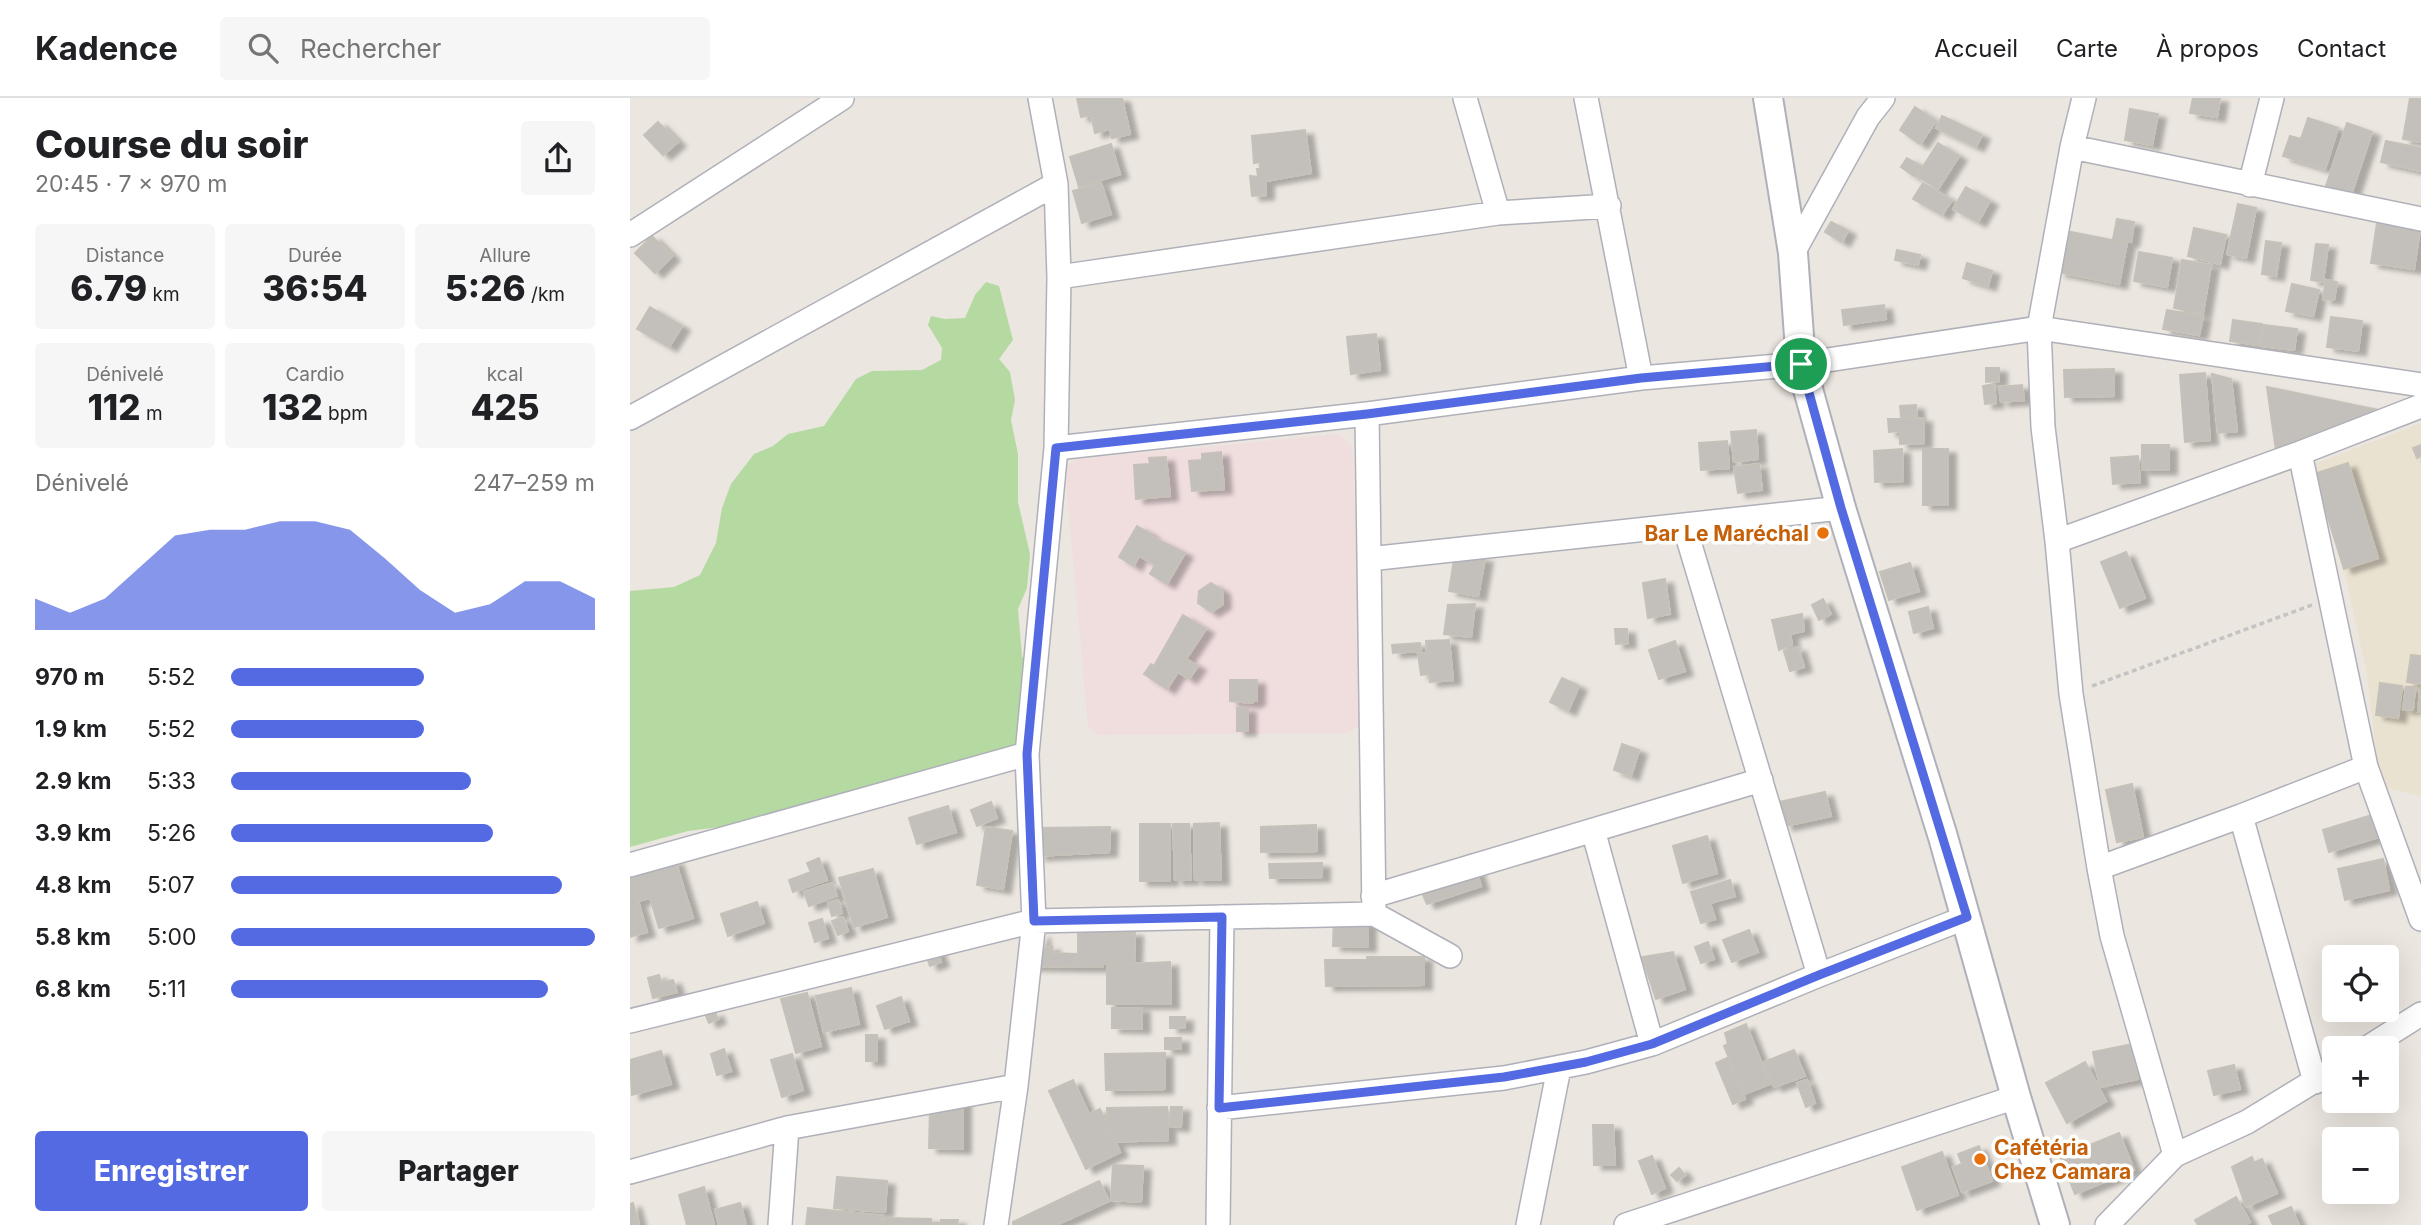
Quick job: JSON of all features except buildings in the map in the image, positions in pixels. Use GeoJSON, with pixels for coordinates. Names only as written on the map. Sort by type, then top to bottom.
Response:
{"type":"FeatureCollection","features":[{"type":"Feature","properties":{"kind":"street"},"geometry":{"type":"LineString","coordinates":[[630,235],[842,98]]}},
{"type":"Feature","properties":{"kind":"street"},"geometry":{"type":"LineString","coordinates":[[996,1225],[1016,1086],[1034,921],[1027,754],[1056,448],[1059,277],[1056,184],[1040,98]]}},
{"type":"Feature","properties":{"kind":"street"},"geometry":{"type":"LineString","coordinates":[[1465,98],[1498,213]]}},
{"type":"Feature","properties":{"kind":"street"},"geometry":{"type":"LineString","coordinates":[[1587,98],[1641,378]]}},
{"type":"Feature","properties":{"kind":"street"},"geometry":{"type":"LineString","coordinates":[[1768,98],[1793,253],[1801,364],[1841,508],[1967,917],[2016,1097],[2055,1225]]}},
{"type":"Feature","properties":{"kind":"street"},"geometry":{"type":"LineString","coordinates":[[1793,253],[1868,117],[1883,98]]}},
{"type":"Feature","properties":{"kind":"street"},"geometry":{"type":"LineString","coordinates":[[2084,98],[2072,147],[2039,328],[2043,427],[2071,694],[2099,868],[2112,936],[2175,1155]]}},
{"type":"Feature","properties":{"kind":"street"},"geometry":{"type":"LineString","coordinates":[[2250,185],[2272,98]]}},
{"type":"Feature","properties":{"kind":"street"},"geometry":{"type":"LineString","coordinates":[[2072,147],[2421,219]]}},
{"type":"Feature","properties":{"kind":"street"},"geometry":{"type":"LineString","coordinates":[[630,418],[1056,184]]}},
{"type":"Feature","properties":{"kind":"street"},"geometry":{"type":"LineString","coordinates":[[1059,277],[1498,213],[1609,206]]}},
{"type":"Feature","properties":{"kind":"street"},"geometry":{"type":"LineString","coordinates":[[1056,448],[1367,414],[1641,378],[1801,364],[2039,328],[2421,385]]}},
{"type":"Feature","properties":{"kind":"street"},"geometry":{"type":"LineString","coordinates":[[2057,541],[2421,406]]}},
{"type":"Feature","properties":{"kind":"street"},"geometry":{"type":"LineString","coordinates":[[1367,414],[1374,905]]}},
{"type":"Feature","properties":{"kind":"street"},"geometry":{"type":"LineString","coordinates":[[2300,453],[2366,767],[2421,919]]}},
{"type":"Feature","properties":{"kind":"street"},"geometry":{"type":"LineString","coordinates":[[1369,559],[1841,508]]}},
{"type":"Feature","properties":{"kind":"street"},"geometry":{"type":"LineString","coordinates":[[1684,525],[1819,975]]}},
{"type":"Feature","properties":{"kind":"street"},"geometry":{"type":"LineString","coordinates":[[630,865],[1027,754]]}},
{"type":"Feature","properties":{"kind":"street"},"geometry":{"type":"LineString","coordinates":[[2099,868],[2366,767]]}},
{"type":"Feature","properties":{"kind":"street"},"geometry":{"type":"LineString","coordinates":[[630,1021],[1034,921],[1222,917],[1374,905],[1592,830],[1761,780]]}},
{"type":"Feature","properties":{"kind":"street"},"geometry":{"type":"LineString","coordinates":[[2241,816],[2315,1082]]}},
{"type":"Feature","properties":{"kind":"street"},"geometry":{"type":"LineString","coordinates":[[1592,830],[1652,1044]]}},
{"type":"Feature","properties":{"kind":"street"},"geometry":{"type":"LineString","coordinates":[[1374,905],[1450,956]]}},
{"type":"Feature","properties":{"kind":"street"},"geometry":{"type":"LineString","coordinates":[[1218,1225],[1222,917]]}},
{"type":"Feature","properties":{"kind":"street"},"geometry":{"type":"LineString","coordinates":[[1219,1108],[1491,1079],[1559,1068],[1652,1044],[1967,917]]}},
{"type":"Feature","properties":{"kind":"street"},"geometry":{"type":"LineString","coordinates":[[2386,1036],[2421,1014]]}},
{"type":"Feature","properties":{"kind":"street"},"geometry":{"type":"LineString","coordinates":[[1528,1225],[1559,1068]]}},
{"type":"Feature","properties":{"kind":"street"},"geometry":{"type":"LineString","coordinates":[[2107,1225],[2175,1155],[2247,1122],[2322,1077]]}},
{"type":"Feature","properties":{"kind":"street"},"geometry":{"type":"LineString","coordinates":[[630,1172],[788,1128],[1016,1086]]}},
{"type":"Feature","properties":{"kind":"street"},"geometry":{"type":"LineString","coordinates":[[1626,1225],[2016,1097]]}},
{"type":"Feature","properties":{"kind":"street"},"geometry":{"type":"LineString","coordinates":[[780,1225],[788,1128]]}},
{"type":"Feature","properties":{"kind":"path"},"geometry":{"type":"LineString","coordinates":[[2071,694],[2329,599]]}},
{"type":"Feature","properties":{"kind":"shaded area"},"geometry":{"type":"Polygon","coordinates":[[[2421,423],[2421,796],[2380,787],[2367,674],[2344,569],[2312,465],[2421,423]]]}},
{"type":"Feature","properties":{"kind":"shaded area"},"geometry":{"type":"Polygon","coordinates":[[[1339,434],[1352,447],[1362,724],[1348,733],[1097,735],[1088,726],[1065,468],[1077,459],[1339,434]]]}},
{"type":"Feature","properties":{"kind":"green space"},"geometry":{"type":"Polygon","coordinates":[[[986,282],[999,286],[1013,340],[999,359],[1010,372],[1015,400],[1011,420],[1018,454],[1018,502],[1030,554],[1027,588],[1018,609],[1022,656],[1031,679],[1017,742],[998,755],[954,761],[856,798],[826,797],[796,809],[735,825],[688,831],[630,847],[630,591],[674,587],[700,575],[716,543],[722,508],[731,484],[754,454],[773,446],[788,434],[824,426],[856,379],[872,371],[922,370],[941,360],[942,348],[928,325],[931,316],[945,319],[965,318],[975,295],[986,282]]]}},
{"type":"Feature","properties":{"kind":"place","name":"Bar Le Maréchal"},"geometry":{"type":"Point","coordinates":[1823,533]}},
{"type":"Feature","properties":{"kind":"place","name":"Cafétéria Chez Camara"},"geometry":{"type":"Point","coordinates":[1980,1159]}},
{"type":"Feature","properties":{"kind":"route"},"geometry":{"type":"LineString","coordinates":[[1801,364],[1841,508],[1967,917],[1652,1044],[1586,1062],[1504,1077],[1219,1108],[1222,917],[1034,921],[1027,754],[1056,448],[1367,414],[1641,378],[1801,364]]}}]}
